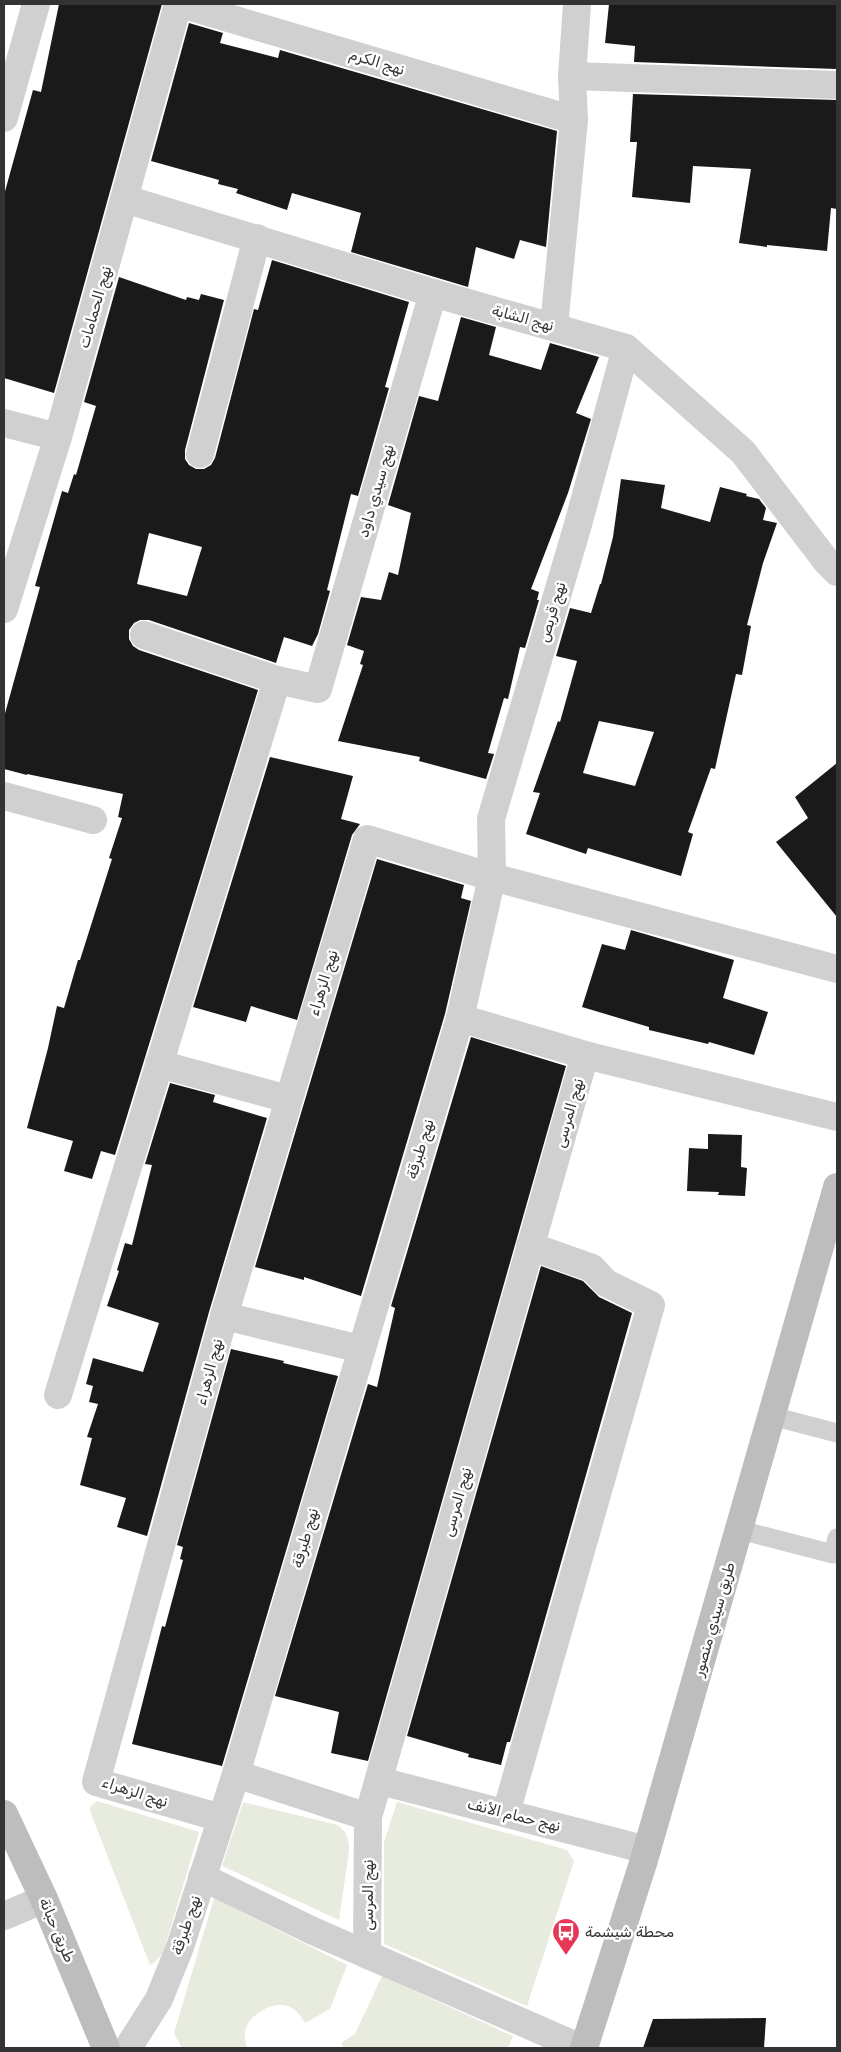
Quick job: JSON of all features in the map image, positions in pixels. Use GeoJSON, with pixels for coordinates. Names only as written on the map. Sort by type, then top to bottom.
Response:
{"type":"FeatureCollection","features":[{"type":"Feature","properties":{"kind":"main road","name":"طريق سيدي منصور"},"geometry":{"type":"LineString","coordinates":[[583,2048],[647,1850],[835,1200]]}},
{"type":"Feature","properties":{"kind":"main road","name":"طريق حبانة"},"geometry":{"type":"LineString","coordinates":[[4,1814],[44,1900],[106,2048]]}},
{"type":"Feature","properties":{"kind":"street"},"geometry":{"type":"LineString","coordinates":[[4,118],[36,4]]}},
{"type":"Feature","properties":{"kind":"street","name":"نهج الكرم"},"geometry":{"type":"LineString","coordinates":[[180,4],[574,120]]}},
{"type":"Feature","properties":{"kind":"street","name":"نهج الحمامات"},"geometry":{"type":"LineString","coordinates":[[4,609],[58,438],[180,4]]}},
{"type":"Feature","properties":{"kind":"street"},"geometry":{"type":"LineString","coordinates":[[554,326],[574,120],[572,76],[577,4]]}},
{"type":"Feature","properties":{"kind":"street"},"geometry":{"type":"LineString","coordinates":[[572,76],[837,85]]}},
{"type":"Feature","properties":{"kind":"street","name":"نهج الشابة"},"geometry":{"type":"LineString","coordinates":[[125,199],[433,293],[626,348],[743,452],[837,572]]}},
{"type":"Feature","properties":{"kind":"street"},"geometry":{"type":"LineString","coordinates":[[200,454],[257,238]]}},
{"type":"Feature","properties":{"kind":"street","name":"نهج سيدي داود"},"geometry":{"type":"LineString","coordinates":[[277,680],[318,689],[433,293]]}},
{"type":"Feature","properties":{"kind":"street","name":"نهج قربص"},"geometry":{"type":"LineString","coordinates":[[460,1018],[492,877],[491,819],[577,528],[626,348]]}},
{"type":"Feature","properties":{"kind":"street"},"geometry":{"type":"LineString","coordinates":[[4,423],[58,438]]}},
{"type":"Feature","properties":{"kind":"street"},"geometry":{"type":"LineString","coordinates":[[58,1395],[277,680],[144,635]]}},
{"type":"Feature","properties":{"kind":"street"},"geometry":{"type":"LineString","coordinates":[[4,796],[93,820]]}},
{"type":"Feature","properties":{"kind":"street","name":"نهج الزهراء"},"geometry":{"type":"LineString","coordinates":[[221,1818],[96,1782],[224,1316],[367,839],[492,877]]}},
{"type":"Feature","properties":{"kind":"street"},"geometry":{"type":"LineString","coordinates":[[492,877],[837,969]]}},
{"type":"Feature","properties":{"kind":"street"},"geometry":{"type":"LineString","coordinates":[[460,1018],[585,1055],[837,1117]]}},
{"type":"Feature","properties":{"kind":"street","name":"نهج طبرقة"},"geometry":{"type":"LineString","coordinates":[[128,2048],[158,1998],[180,1947],[236,1774],[460,1018]]}},
{"type":"Feature","properties":{"kind":"street","name":"نهج المرسى"},"geometry":{"type":"LineString","coordinates":[[367,1955],[368,1817],[380,1781],[585,1055]]}},
{"type":"Feature","properties":{"kind":"street"},"geometry":{"type":"LineString","coordinates":[[158,1064],[288,1100]]}},
{"type":"Feature","properties":{"kind":"street"},"geometry":{"type":"LineString","coordinates":[[506,1813],[651,1304],[606,1283],[592,1268],[530,1246]]}},
{"type":"Feature","properties":{"kind":"street"},"geometry":{"type":"LineString","coordinates":[[224,1316],[361,1349]]}},
{"type":"Feature","properties":{"kind":"street"},"geometry":{"type":"LineString","coordinates":[[236,1774],[368,1817]]}},
{"type":"Feature","properties":{"kind":"street","name":"نهج حمام الأنف"},"geometry":{"type":"LineString","coordinates":[[380,1781],[647,1850]]}},
{"type":"Feature","properties":{"kind":"street"},"geometry":{"type":"LineString","coordinates":[[202,1877],[313,1931],[583,2048]]}},
{"type":"Feature","properties":{"kind":"street"},"geometry":{"type":"LineString","coordinates":[[4,1916],[44,1900]]}},
{"type":"Feature","properties":{"kind":"lane"},"geometry":{"type":"LineString","coordinates":[[772,1416],[837,1433]]}},
{"type":"Feature","properties":{"kind":"lane"},"geometry":{"type":"LineString","coordinates":[[740,1530],[833,1554],[837,1538]]}},
{"type":"Feature","properties":{"kind":"shaded area"},"geometry":{"type":"Polygon","coordinates":[[[97,1801],[199,1832],[163,1953],[150,1965],[90,1811],[90,1807],[97,1801]]]}},
{"type":"Feature","properties":{"kind":"shaded area"},"geometry":{"type":"Polygon","coordinates":[[[243,1802],[338,1825],[344,1831],[348,1839],[349,1851],[339,1920],[222,1866],[243,1802]]]}},
{"type":"Feature","properties":{"kind":"shaded area"},"geometry":{"type":"Polygon","coordinates":[[[397,1802],[567,1850],[574,1861],[527,2006],[384,1944],[384,1842],[397,1802]]]}},
{"type":"Feature","properties":{"kind":"shaded area"},"geometry":{"type":"Polygon","coordinates":[[[214,1898],[347,1965],[330,2009],[305,2023],[291,2007],[275,2006],[261,2011],[250,2020],[245,2035],[247,2048],[182,2048],[174,2033],[214,1898]]]}},
{"type":"Feature","properties":{"kind":"shaded area"},"geometry":{"type":"Polygon","coordinates":[[[382,1976],[513,2036],[508,2048],[344,2048],[341,2043],[355,2034],[382,1976]]]}},
{"type":"Feature","properties":{"kind":"building"},"geometry":{"type":"Polygon","coordinates":[[[59,4],[162,4],[54,393],[4,378],[4,195],[33,90],[41,92],[59,4]]]}},
{"type":"Feature","properties":{"kind":"building"},"geometry":{"type":"Polygon","coordinates":[[[609,4],[837,4],[837,69],[634,62],[635,46],[605,43],[609,4]]]}},
{"type":"Feature","properties":{"kind":"building"},"geometry":{"type":"Polygon","coordinates":[[[189,23],[223,33],[220,43],[278,58],[280,50],[557,131],[546,247],[520,240],[514,259],[476,247],[468,287],[351,252],[361,213],[292,193],[287,210],[236,193],[238,189],[218,184],[219,180],[151,161],[189,23]]]}},
{"type":"Feature","properties":{"kind":"building"},"geometry":{"type":"Polygon","coordinates":[[[633,94],[837,100],[837,209],[831,208],[827,251],[739,243],[751,169],[693,166],[690,203],[632,197],[637,142],[630,142],[633,94]]]}},
{"type":"Feature","properties":{"kind":"building"},"geometry":{"type":"Polygon","coordinates":[[[272,260],[409,302],[385,387],[389,388],[358,496],[351,494],[327,590],[330,591],[318,634],[312,646],[284,637],[276,663],[149,620],[140,620],[134,623],[129,630],[129,639],[133,646],[139,650],[258,690],[115,1155],[101,1151],[92,1179],[64,1171],[73,1141],[27,1128],[57,1006],[64,1008],[112,859],[109,858],[122,818],[118,817],[123,794],[4,769],[4,717],[40,587],[35,586],[62,491],[68,493],[74,474],[76,475],[96,406],[84,402],[119,277],[186,300],[187,297],[199,300],[201,294],[224,300],[185,450],[185,459],[189,465],[196,469],[204,469],[211,465],[215,458],[254,309],[258,310],[272,260]],[[149,533],[137,584],[187,596],[202,547],[149,533]]]}},
{"type":"Feature","properties":{"kind":"building"},"geometry":{"type":"Polygon","coordinates":[[[461,317],[496,327],[489,355],[541,370],[550,343],[599,357],[576,413],[591,419],[568,493],[531,589],[539,592],[537,600],[539,600],[525,648],[520,647],[508,699],[504,698],[488,753],[494,754],[486,779],[419,761],[420,757],[338,741],[363,665],[360,664],[364,651],[347,645],[361,597],[381,600],[389,572],[398,575],[411,513],[388,505],[419,396],[438,401],[461,317]]]}},
{"type":"Feature","properties":{"kind":"building"},"geometry":{"type":"Polygon","coordinates":[[[621,479],[665,485],[661,508],[710,522],[720,487],[747,494],[746,496],[759,499],[766,508],[763,520],[777,523],[763,563],[747,625],[751,626],[742,675],[736,674],[715,769],[711,768],[688,832],[693,834],[681,876],[588,848],[586,854],[526,834],[540,793],[533,792],[558,721],[560,722],[577,661],[556,656],[570,608],[591,613],[601,584],[613,537],[621,479]],[[599,721],[583,773],[635,786],[654,732],[599,721]]]}},
{"type":"Feature","properties":{"kind":"building"},"geometry":{"type":"Polygon","coordinates":[[[270,757],[353,776],[341,819],[360,824],[352,835],[297,1020],[251,1006],[246,1022],[193,1007],[270,757]]]}},
{"type":"Feature","properties":{"kind":"building"},"geometry":{"type":"Polygon","coordinates":[[[837,763],[837,917],[776,842],[808,818],[795,797],[837,763]]]}},
{"type":"Feature","properties":{"kind":"building"},"geometry":{"type":"Polygon","coordinates":[[[377,859],[464,885],[461,898],[471,901],[445,1014],[361,1296],[304,1277],[304,1280],[255,1267],[377,859]]]}},
{"type":"Feature","properties":{"kind":"building"},"geometry":{"type":"Polygon","coordinates":[[[631,930],[734,960],[723,998],[768,1012],[754,1055],[709,1042],[708,1044],[649,1030],[649,1027],[582,1007],[602,944],[625,950],[631,930]]]}},
{"type":"Feature","properties":{"kind":"building"},"geometry":{"type":"Polygon","coordinates":[[[471,1037],[566,1066],[368,1761],[331,1753],[339,1712],[275,1696],[368,1384],[377,1387],[395,1308],[391,1306],[471,1037]]]}},
{"type":"Feature","properties":{"kind":"building"},"geometry":{"type":"Polygon","coordinates":[[[170,1083],[215,1095],[213,1102],[267,1118],[209,1312],[147,1536],[117,1527],[126,1498],[80,1485],[92,1438],[87,1437],[98,1404],[89,1402],[93,1386],[86,1384],[93,1358],[143,1372],[159,1323],[107,1306],[119,1271],[117,1270],[125,1243],[132,1245],[152,1165],[145,1164],[170,1083]]]}},
{"type":"Feature","properties":{"kind":"building"},"geometry":{"type":"Polygon","coordinates":[[[708,1134],[742,1135],[741,1167],[747,1168],[745,1196],[718,1195],[719,1192],[687,1191],[689,1148],[708,1149],[708,1134]]]}},
{"type":"Feature","properties":{"kind":"building"},"geometry":{"type":"Polygon","coordinates":[[[541,1266],[583,1281],[599,1297],[632,1313],[510,1742],[507,1742],[501,1765],[468,1757],[469,1754],[407,1736],[541,1266]]]}},
{"type":"Feature","properties":{"kind":"building"},"geometry":{"type":"Polygon","coordinates":[[[231,1349],[338,1376],[222,1766],[132,1744],[162,1626],[165,1627],[183,1560],[180,1559],[183,1547],[177,1545],[231,1349]]]}},
{"type":"Feature","properties":{"kind":"building"},"geometry":{"type":"Polygon","coordinates":[[[766,2018],[764,2048],[643,2048],[653,2019],[766,2018]]]}},
{"type":"Feature","properties":{"kind":"place","name":"محطة شيشمة"},"geometry":{"type":"Point","coordinates":[566,1956]}}]}
